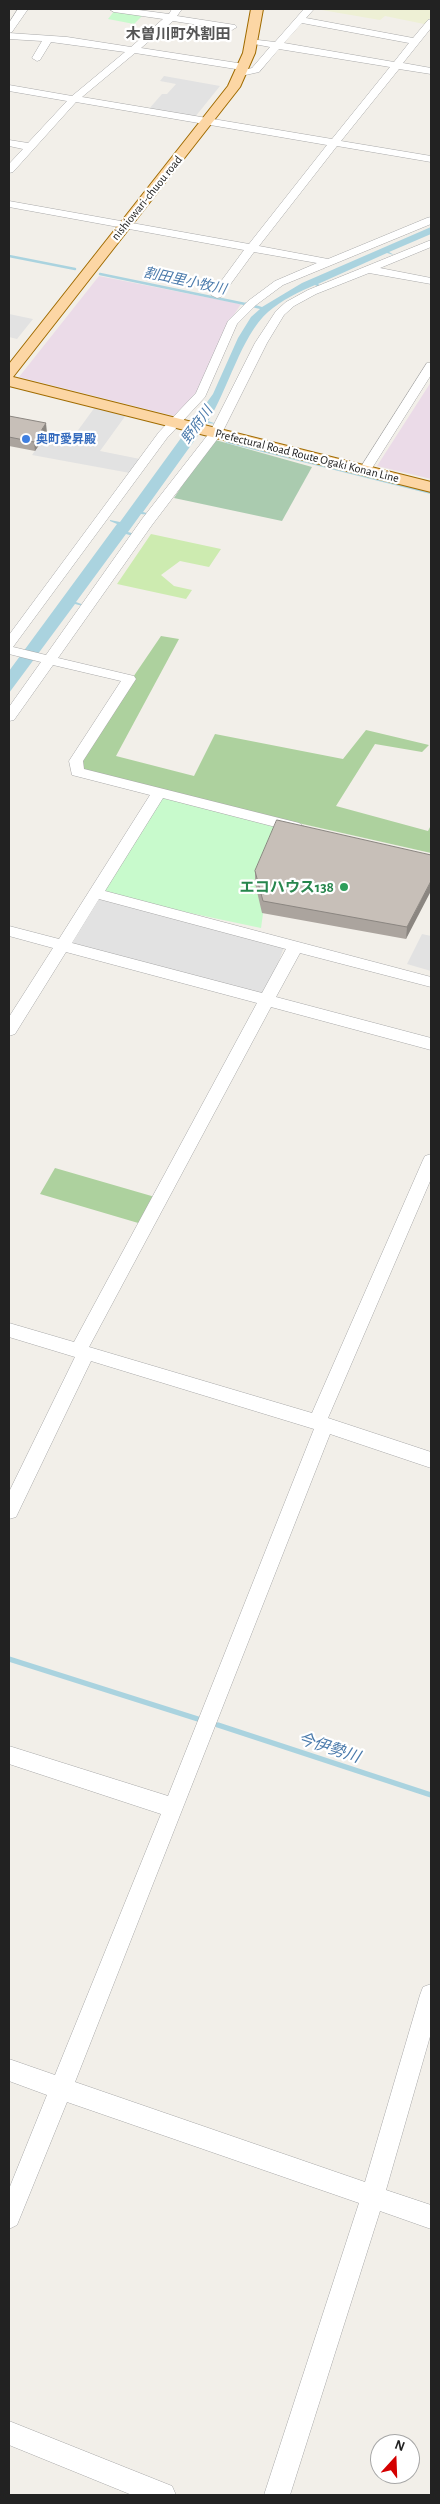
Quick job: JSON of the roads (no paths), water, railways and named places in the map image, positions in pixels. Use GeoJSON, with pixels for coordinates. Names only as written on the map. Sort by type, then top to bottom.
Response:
{"type":"FeatureCollection","features":[{"type":"Feature","properties":{"kind":"main road","name":"nishiowari-chuou road"},"geometry":{"type":"LineString","coordinates":[[9,374],[234,87],[252,41],[257,9]]}},
{"type":"Feature","properties":{"kind":"main road","name":"Prefectural Road Route Ogaki Konan Line"},"geometry":{"type":"LineString","coordinates":[[9,381],[431,487]]}},
{"type":"Feature","properties":{"kind":"street"},"geometry":{"type":"LineString","coordinates":[[9,30],[23,9]]}},
{"type":"Feature","properties":{"kind":"street"},"geometry":{"type":"LineString","coordinates":[[114,9],[232,28]]}},
{"type":"Feature","properties":{"kind":"street"},"geometry":{"type":"LineString","coordinates":[[9,170],[74,99],[135,50],[171,18],[177,9]]}},
{"type":"Feature","properties":{"kind":"street"},"geometry":{"type":"LineString","coordinates":[[9,36],[135,50],[242,70],[255,70],[309,9]]}},
{"type":"Feature","properties":{"kind":"street"},"geometry":{"type":"LineString","coordinates":[[299,20],[416,40]]}},
{"type":"Feature","properties":{"kind":"street"},"geometry":{"type":"LineString","coordinates":[[217,295],[250,249],[431,22]]}},
{"type":"Feature","properties":{"kind":"street"},"geometry":{"type":"LineString","coordinates":[[37,58],[48,39]]}},
{"type":"Feature","properties":{"kind":"street"},"geometry":{"type":"LineString","coordinates":[[252,41],[431,71]]}},
{"type":"Feature","properties":{"kind":"street"},"geometry":{"type":"LineString","coordinates":[[9,88],[431,159]]}},
{"type":"Feature","properties":{"kind":"street"},"geometry":{"type":"LineString","coordinates":[[9,143],[30,147]]}},
{"type":"Feature","properties":{"kind":"street"},"geometry":{"type":"LineString","coordinates":[[9,204],[431,282]]}},
{"type":"Feature","properties":{"kind":"street"},"geometry":{"type":"LineString","coordinates":[[9,644],[163,435],[177,423],[201,394],[232,323],[250,304],[279,283],[429,219]]}},
{"type":"Feature","properties":{"kind":"street"},"geometry":{"type":"LineString","coordinates":[[9,717],[147,522],[216,433],[261,343],[280,313],[303,297],[431,243]]}},
{"type":"Feature","properties":{"kind":"street"},"geometry":{"type":"LineString","coordinates":[[365,470],[431,366]]}},
{"type":"Feature","properties":{"kind":"street"},"geometry":{"type":"LineString","coordinates":[[9,650],[129,679],[76,761],[77,772],[312,831]]}},
{"type":"Feature","properties":{"kind":"street"},"geometry":{"type":"LineString","coordinates":[[9,1030],[159,793]]}},
{"type":"Feature","properties":{"kind":"street"},"geometry":{"type":"LineString","coordinates":[[95,894],[431,982]]}},
{"type":"Feature","properties":{"kind":"street"},"geometry":{"type":"LineString","coordinates":[[9,931],[431,1044]]}},
{"type":"Feature","properties":{"kind":"street"},"geometry":{"type":"LineString","coordinates":[[9,1510],[82,1352],[265,1000],[295,947]]}},
{"type":"Feature","properties":{"kind":"street"},"geometry":{"type":"LineString","coordinates":[[9,2217],[59,2088],[174,1808],[321,1423],[431,1160]]}},
{"type":"Feature","properties":{"kind":"street"},"geometry":{"type":"LineString","coordinates":[[9,1330],[321,1423],[431,1460]]}},
{"type":"Feature","properties":{"kind":"street"},"geometry":{"type":"LineString","coordinates":[[9,1755],[174,1808]]}},
{"type":"Feature","properties":{"kind":"street"},"geometry":{"type":"LineString","coordinates":[[277,2495],[374,2195],[431,1995]]}},
{"type":"Feature","properties":{"kind":"street"},"geometry":{"type":"LineString","coordinates":[[9,2070],[374,2195],[431,2217]]}},
{"type":"Feature","properties":{"kind":"street"},"geometry":{"type":"LineString","coordinates":[[9,2433],[163,2495]]}},
{"type":"Feature","properties":{"kind":"water","name":"野府川"},"geometry":{"type":"Polygon","coordinates":[[[431,227],[431,234],[389,252],[394,255],[387,253],[318,284],[323,287],[321,288],[315,285],[302,290],[273,308],[258,322],[242,349],[208,421],[217,424],[207,423],[143,512],[150,514],[141,514],[128,532],[135,534],[133,536],[126,534],[76,602],[84,605],[75,604],[9,693],[9,671],[117,524],[110,520],[120,522],[213,394],[238,338],[251,317],[260,309],[243,305],[246,302],[262,307],[302,283],[431,227]]]}},
{"type":"Feature","properties":{"kind":"waterway","name":"割田里小牧川"},"geometry":{"type":"LineString","coordinates":[[9,256],[75,269]]}},
{"type":"Feature","properties":{"kind":"waterway","name":"割田里小牧川"},"geometry":{"type":"LineString","coordinates":[[100,274],[250,305]]}},
{"type":"Feature","properties":{"kind":"waterway"},"geometry":{"type":"LineString","coordinates":[[227,441],[431,492]]}},
{"type":"Feature","properties":{"kind":"waterway","name":"今伊勢川"},"geometry":{"type":"LineString","coordinates":[[9,1659],[201,1720]]}},
{"type":"Feature","properties":{"kind":"waterway","name":"今伊勢川"},"geometry":{"type":"LineString","coordinates":[[218,1725],[431,1795]]}},
{"type":"Feature","properties":{"kind":"place","name":"奥町愛昇殿"},"geometry":{"type":"Point","coordinates":[26,439]}},
{"type":"Feature","properties":{"kind":"place","name":"エコハウス138"},"geometry":{"type":"Point","coordinates":[344,887]}},
{"type":"Feature","properties":{"kind":"district","name":"木曽川町外割田"},"geometry":{"type":"Point","coordinates":[178,34]}}]}
